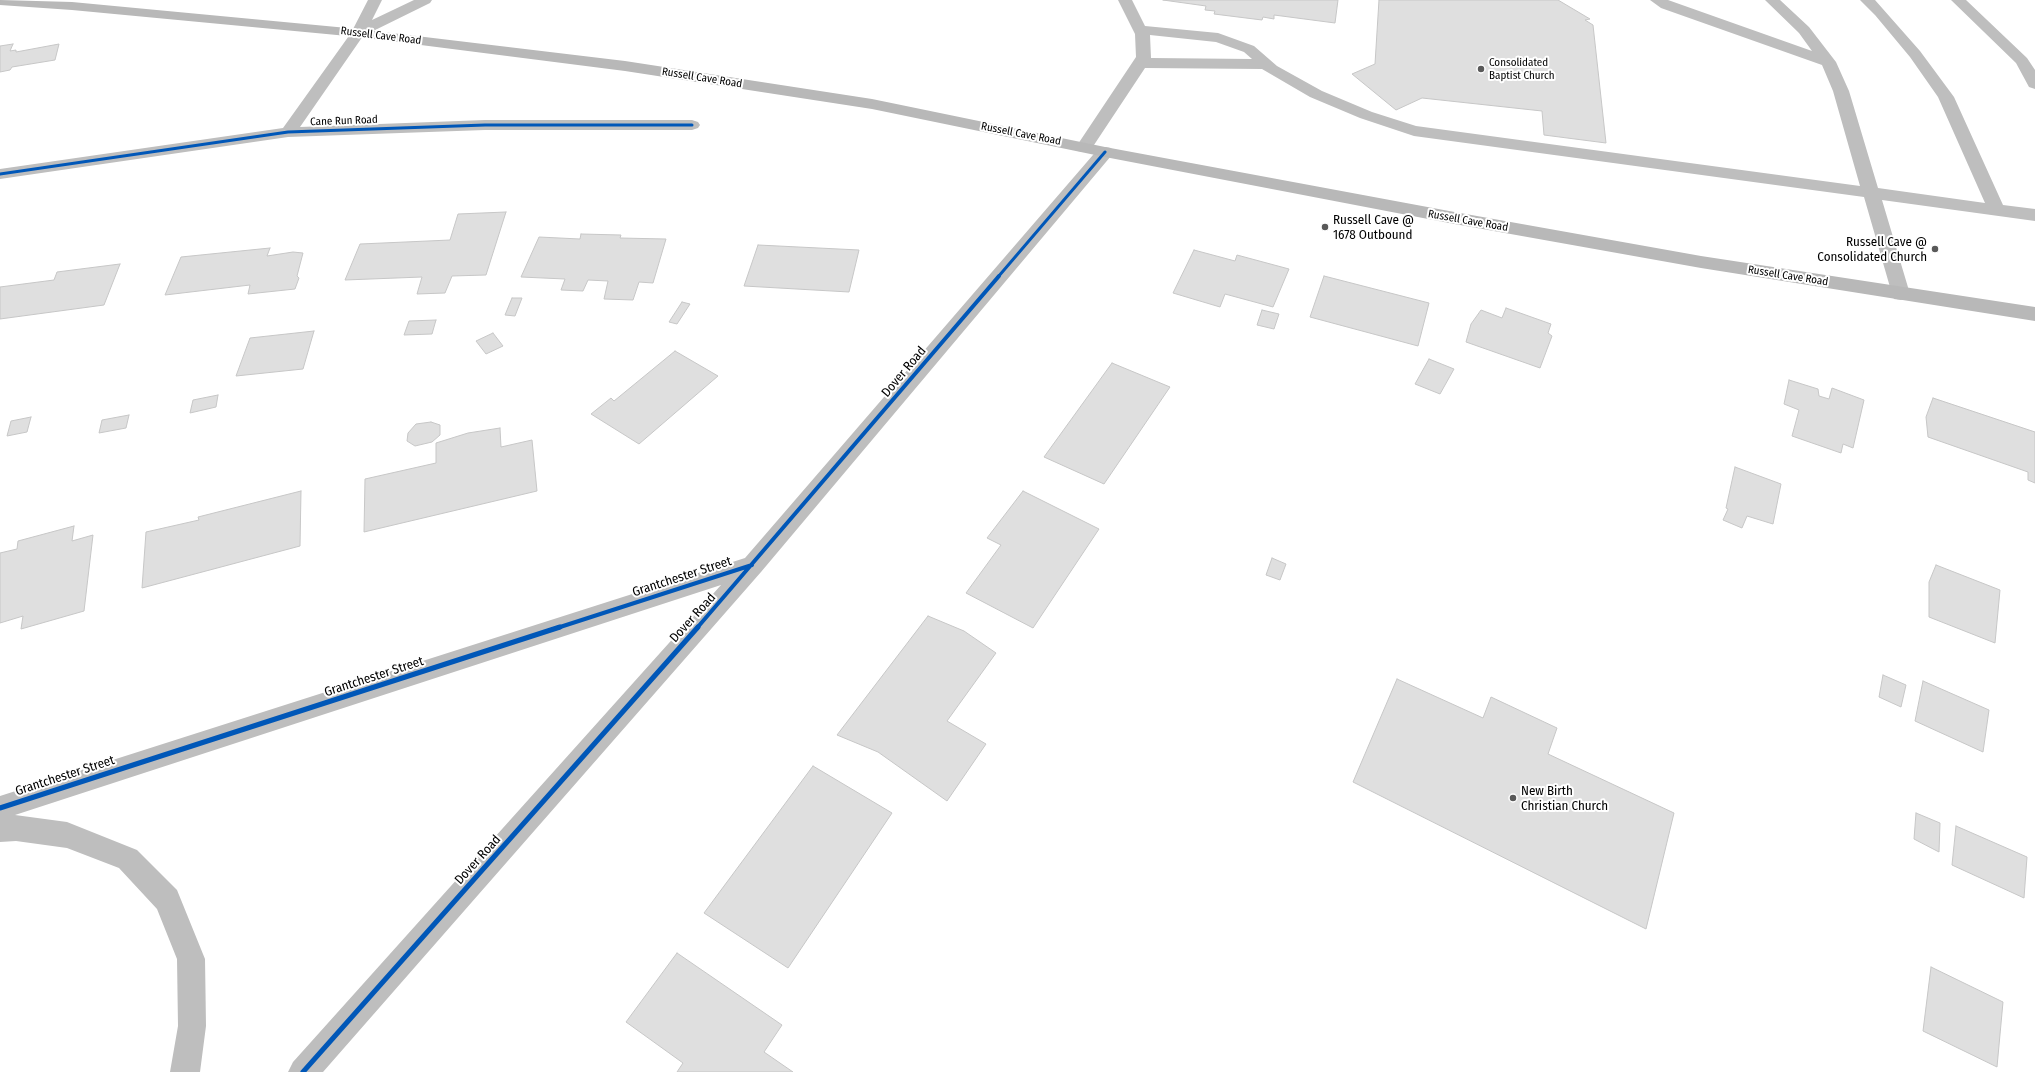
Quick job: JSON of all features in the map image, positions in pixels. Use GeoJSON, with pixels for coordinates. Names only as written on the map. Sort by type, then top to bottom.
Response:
{"type":"FeatureCollection","features":[{"type":"Feature","properties":{"kind":"main road","name":"Russell Cave Road"},"geometry":{"type":"LineString","coordinates":[[0,1],[72,6],[358,33],[625,66],[872,104],[1457,219],[1701,262],[2035,314]]}},
{"type":"Feature","properties":{"kind":"street","name":"Cane Run Road"},"geometry":{"type":"LineString","coordinates":[[288,132],[358,33],[375,0]]}},
{"type":"Feature","properties":{"kind":"street"},"geometry":{"type":"LineString","coordinates":[[358,33],[425,0]]}},
{"type":"Feature","properties":{"kind":"street"},"geometry":{"type":"LineString","coordinates":[[1125,0],[1142,34],[1144,57],[1139,63]]}},
{"type":"Feature","properties":{"kind":"street"},"geometry":{"type":"LineString","coordinates":[[1657,0],[1666,5],[1828,62]]}},
{"type":"Feature","properties":{"kind":"street"},"geometry":{"type":"LineString","coordinates":[[1772,0],[1804,30],[1828,62],[1841,91],[1901,294]]}},
{"type":"Feature","properties":{"kind":"street"},"geometry":{"type":"LineString","coordinates":[[1866,0],[1880,12],[1915,54],[1946,97],[1997,210]]}},
{"type":"Feature","properties":{"kind":"street"},"geometry":{"type":"LineString","coordinates":[[1958,0],[2022,61],[2035,84]]}},
{"type":"Feature","properties":{"kind":"street"},"geometry":{"type":"LineString","coordinates":[[1140,30],[1218,38],[1249,49],[1267,64],[1316,94],[1366,115],[1414,131],[2035,215]]}},
{"type":"Feature","properties":{"kind":"street"},"geometry":{"type":"LineString","coordinates":[[1139,63],[1267,64]]}},
{"type":"Feature","properties":{"kind":"street","name":"Dover Road"},"geometry":{"type":"LineString","coordinates":[[303,1072],[753,565],[1095,149],[1139,63]]}},
{"type":"Feature","properties":{"kind":"street","name":"Cane Run Road"},"geometry":{"type":"LineString","coordinates":[[0,174],[288,132],[485,125],[692,125]]}},
{"type":"Feature","properties":{"kind":"street","name":"Grantchester Street"},"geometry":{"type":"LineString","coordinates":[[0,808],[753,565]]}},
{"type":"Feature","properties":{"kind":"street"},"geometry":{"type":"LineString","coordinates":[[0,829],[16,828],[67,835],[128,859],[167,900],[191,959],[192,1026],[185,1072]]}},
{"type":"Feature","properties":{"kind":"building"},"geometry":{"type":"Polygon","coordinates":[[[1163,0],[1338,0],[1335,23],[1274,15],[1274,19],[1263,17],[1262,20],[1214,14],[1215,11],[1205,10],[1206,6],[1163,0]]]}},
{"type":"Feature","properties":{"kind":"building","name":"Consolidated Baptist Church"},"geometry":{"type":"Polygon","coordinates":[[[1379,0],[1558,0],[1590,19],[1585,20],[1593,25],[1606,143],[1544,135],[1542,111],[1422,98],[1396,110],[1352,74],[1375,64],[1379,0]]]}},
{"type":"Feature","properties":{"kind":"building"},"geometry":{"type":"Polygon","coordinates":[[[13,44],[10,51],[16,50],[16,52],[59,44],[55,60],[12,67],[10,70],[0,72],[0,46],[13,44]]]}},
{"type":"Feature","properties":{"kind":"building"},"geometry":{"type":"Polygon","coordinates":[[[506,212],[486,275],[452,276],[445,293],[417,294],[422,277],[345,280],[360,244],[450,240],[458,214],[506,212]]]}},
{"type":"Feature","properties":{"kind":"building"},"geometry":{"type":"Polygon","coordinates":[[[581,234],[621,235],[620,238],[666,239],[653,283],[639,282],[633,300],[604,299],[608,281],[588,280],[583,291],[561,290],[565,279],[521,277],[539,237],[580,239],[581,234]]]}},
{"type":"Feature","properties":{"kind":"building"},"geometry":{"type":"Polygon","coordinates":[[[758,245],[859,250],[849,292],[744,286],[758,245]]]}},
{"type":"Feature","properties":{"kind":"building"},"geometry":{"type":"Polygon","coordinates":[[[270,248],[267,256],[293,252],[303,253],[297,276],[299,278],[295,289],[248,294],[250,285],[165,295],[181,257],[270,248]]]}},
{"type":"Feature","properties":{"kind":"building"},"geometry":{"type":"Polygon","coordinates":[[[1194,250],[1235,261],[1237,255],[1289,269],[1273,307],[1225,294],[1220,307],[1173,293],[1194,250]]]}},
{"type":"Feature","properties":{"kind":"building"},"geometry":{"type":"Polygon","coordinates":[[[120,264],[104,305],[0,319],[0,287],[54,280],[57,272],[120,264]]]}},
{"type":"Feature","properties":{"kind":"building"},"geometry":{"type":"Polygon","coordinates":[[[1324,276],[1429,303],[1418,346],[1310,317],[1324,276]]]}},
{"type":"Feature","properties":{"kind":"building"},"geometry":{"type":"Polygon","coordinates":[[[512,298],[522,298],[515,316],[505,315],[512,298]]]}},
{"type":"Feature","properties":{"kind":"building"},"geometry":{"type":"Polygon","coordinates":[[[682,302],[690,304],[677,324],[669,322],[682,302]]]}},
{"type":"Feature","properties":{"kind":"building"},"geometry":{"type":"Polygon","coordinates":[[[1506,308],[1551,324],[1548,333],[1552,336],[1540,368],[1466,342],[1471,324],[1481,310],[1502,318],[1506,308]]]}},
{"type":"Feature","properties":{"kind":"building"},"geometry":{"type":"Polygon","coordinates":[[[1262,310],[1279,314],[1274,329],[1257,325],[1262,310]]]}},
{"type":"Feature","properties":{"kind":"building"},"geometry":{"type":"Polygon","coordinates":[[[436,320],[432,334],[404,335],[409,321],[436,320]]]}},
{"type":"Feature","properties":{"kind":"building"},"geometry":{"type":"Polygon","coordinates":[[[314,331],[303,369],[236,376],[250,338],[314,331]]]}},
{"type":"Feature","properties":{"kind":"building"},"geometry":{"type":"Polygon","coordinates":[[[493,333],[503,346],[486,354],[476,341],[493,333]]]}},
{"type":"Feature","properties":{"kind":"building"},"geometry":{"type":"Polygon","coordinates":[[[675,351],[718,376],[639,444],[591,414],[611,398],[614,401],[675,351]]]}},
{"type":"Feature","properties":{"kind":"building"},"geometry":{"type":"Polygon","coordinates":[[[1429,359],[1454,369],[1440,394],[1415,384],[1429,359]]]}},
{"type":"Feature","properties":{"kind":"building"},"geometry":{"type":"Polygon","coordinates":[[[1112,363],[1170,387],[1104,484],[1044,457],[1112,363]]]}},
{"type":"Feature","properties":{"kind":"building"},"geometry":{"type":"Polygon","coordinates":[[[1789,380],[1818,389],[1819,396],[1829,399],[1832,388],[1864,400],[1853,448],[1843,444],[1841,453],[1792,436],[1799,410],[1784,404],[1789,380]]]}},
{"type":"Feature","properties":{"kind":"building"},"geometry":{"type":"Polygon","coordinates":[[[218,395],[216,407],[190,413],[193,400],[218,395]]]}},
{"type":"Feature","properties":{"kind":"building"},"geometry":{"type":"Polygon","coordinates":[[[1933,398],[2035,432],[2035,483],[2028,480],[2028,472],[1928,437],[1926,417],[1933,398]]]}},
{"type":"Feature","properties":{"kind":"building"},"geometry":{"type":"Polygon","coordinates":[[[129,415],[126,428],[99,433],[102,420],[129,415]]]}},
{"type":"Feature","properties":{"kind":"building"},"geometry":{"type":"Polygon","coordinates":[[[31,417],[27,432],[7,436],[11,421],[31,417]]]}},
{"type":"Feature","properties":{"kind":"building"},"geometry":{"type":"Polygon","coordinates":[[[431,422],[440,425],[440,435],[432,442],[415,446],[407,441],[408,433],[416,424],[431,422]]]}},
{"type":"Feature","properties":{"kind":"building"},"geometry":{"type":"Polygon","coordinates":[[[500,428],[501,447],[532,440],[537,491],[364,532],[365,479],[436,463],[436,443],[468,433],[500,428]]]}},
{"type":"Feature","properties":{"kind":"building"},"geometry":{"type":"Polygon","coordinates":[[[1735,467],[1781,484],[1773,524],[1747,516],[1742,528],[1723,520],[1728,509],[1726,508],[1735,467]]]}},
{"type":"Feature","properties":{"kind":"building"},"geometry":{"type":"Polygon","coordinates":[[[301,491],[300,546],[142,588],[146,532],[199,520],[198,517],[301,491]]]}},
{"type":"Feature","properties":{"kind":"building"},"geometry":{"type":"Polygon","coordinates":[[[1023,491],[1099,529],[1033,628],[966,593],[1001,545],[987,538],[1023,491]]]}},
{"type":"Feature","properties":{"kind":"building"},"geometry":{"type":"Polygon","coordinates":[[[74,526],[72,541],[93,535],[84,611],[21,629],[23,616],[0,623],[0,553],[17,549],[18,541],[74,526]]]}},
{"type":"Feature","properties":{"kind":"building"},"geometry":{"type":"Polygon","coordinates":[[[1272,558],[1286,564],[1280,580],[1266,575],[1272,558]]]}},
{"type":"Feature","properties":{"kind":"building"},"geometry":{"type":"Polygon","coordinates":[[[1936,565],[2000,590],[1995,643],[1929,617],[1929,582],[1936,565]]]}},
{"type":"Feature","properties":{"kind":"building"},"geometry":{"type":"Polygon","coordinates":[[[928,616],[964,631],[996,653],[947,721],[986,744],[947,801],[878,752],[837,735],[928,616]]]}},
{"type":"Feature","properties":{"kind":"building"},"geometry":{"type":"Polygon","coordinates":[[[1883,675],[1906,685],[1901,707],[1879,697],[1883,675]]]}},
{"type":"Feature","properties":{"kind":"building","name":"New Birth Christian Church"},"geometry":{"type":"Polygon","coordinates":[[[1397,679],[1483,718],[1491,697],[1557,728],[1548,754],[1674,813],[1646,929],[1353,782],[1397,679]]]}},
{"type":"Feature","properties":{"kind":"building"},"geometry":{"type":"Polygon","coordinates":[[[1923,681],[1989,710],[1983,752],[1915,721],[1923,681]]]}},
{"type":"Feature","properties":{"kind":"building"},"geometry":{"type":"Polygon","coordinates":[[[813,766],[892,813],[788,968],[704,913],[813,766]]]}},
{"type":"Feature","properties":{"kind":"building"},"geometry":{"type":"Polygon","coordinates":[[[1916,813],[1940,823],[1939,852],[1914,839],[1916,813]]]}},
{"type":"Feature","properties":{"kind":"building"},"geometry":{"type":"Polygon","coordinates":[[[1956,826],[2027,857],[2024,898],[1952,865],[1956,826]]]}},
{"type":"Feature","properties":{"kind":"building"},"geometry":{"type":"Polygon","coordinates":[[[677,953],[782,1025],[764,1052],[793,1072],[677,1072],[683,1063],[626,1022],[677,953]]]}},
{"type":"Feature","properties":{"kind":"building"},"geometry":{"type":"Polygon","coordinates":[[[1931,967],[2003,1002],[1997,1067],[1923,1031],[1931,967]]]}},
{"type":"Feature","properties":{"kind":"cycle path"},"geometry":{"type":"LineString","coordinates":[[0,174],[288,132],[485,125],[692,125]]}},
{"type":"Feature","properties":{"kind":"cycle path"},"geometry":{"type":"LineString","coordinates":[[303,1072],[753,565],[1105,152]]}},
{"type":"Feature","properties":{"kind":"cycle path"},"geometry":{"type":"LineString","coordinates":[[0,808],[752,565]]}},
{"type":"Feature","properties":{"kind":"place","name":"Consolidated Baptist Church"},"geometry":{"type":"Point","coordinates":[1481,69]}},
{"type":"Feature","properties":{"kind":"place","name":"Russell Cave @ 1678 Outbound"},"geometry":{"type":"Point","coordinates":[1325,227]}},
{"type":"Feature","properties":{"kind":"place","name":"Russell Cave @ Consolidated Church"},"geometry":{"type":"Point","coordinates":[1935,249]}},
{"type":"Feature","properties":{"kind":"place","name":"New Birth Christian Church"},"geometry":{"type":"Point","coordinates":[1513,798]}}]}
